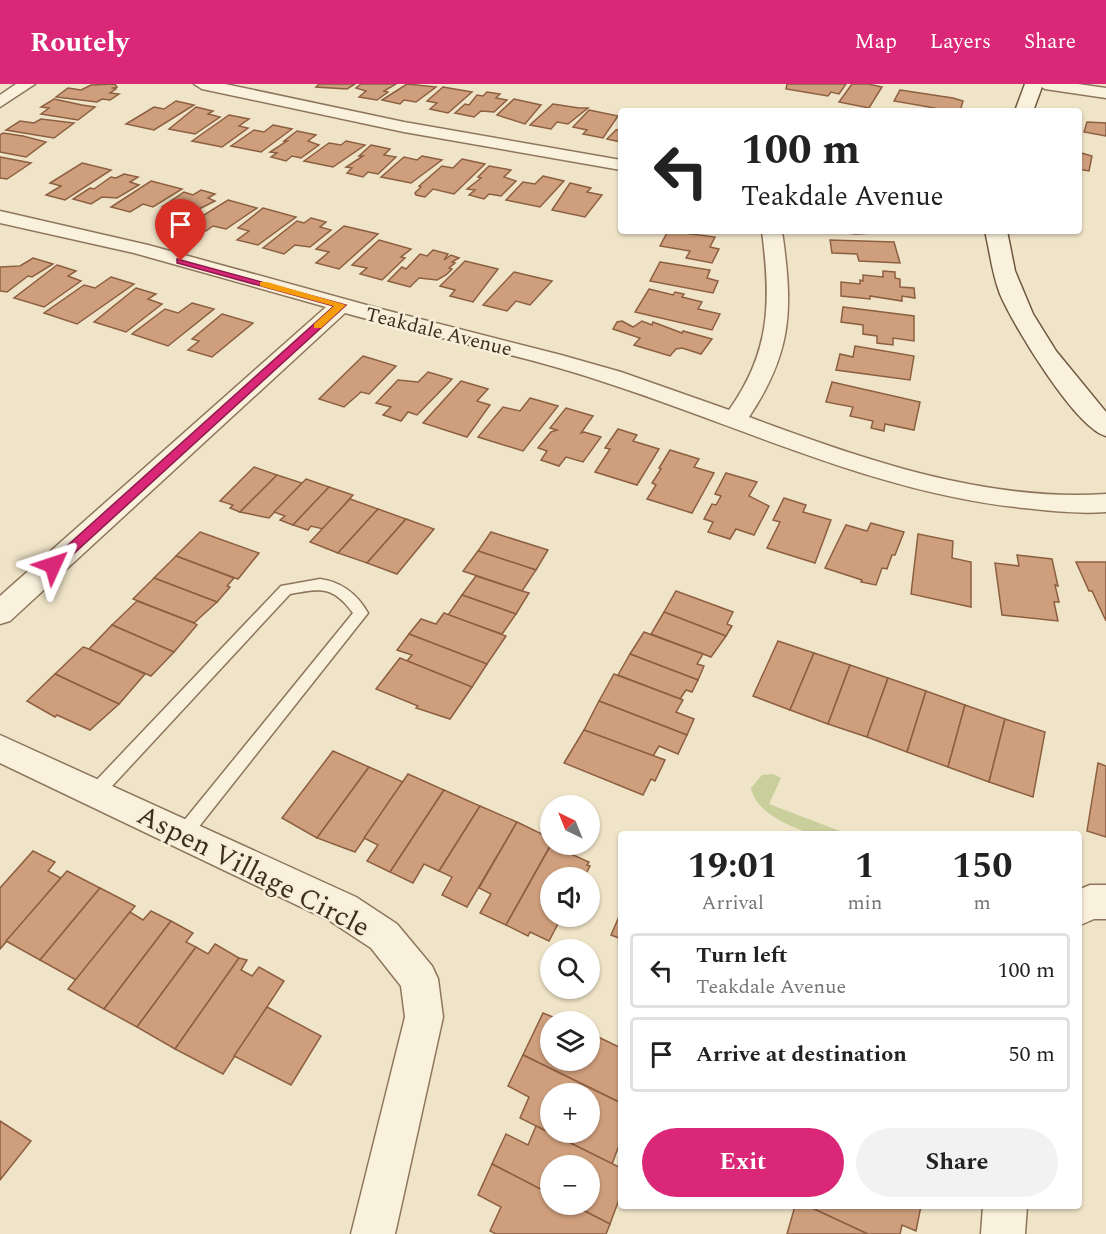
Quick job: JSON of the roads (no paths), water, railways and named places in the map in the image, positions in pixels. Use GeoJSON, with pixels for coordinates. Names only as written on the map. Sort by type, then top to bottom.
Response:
{"type":"FeatureCollection","features":[{"type":"Feature","properties":{"kind":"street"},"geometry":{"type":"LineString","coordinates":[[0,102],[27,84]]}},
{"type":"Feature","properties":{"kind":"street"},"geometry":{"type":"LineString","coordinates":[[202,84],[362,119],[618,164]]}},
{"type":"Feature","properties":{"kind":"street"},"geometry":{"type":"LineString","coordinates":[[1024,108],[1034,84]]}},
{"type":"Feature","properties":{"kind":"street"},"geometry":{"type":"LineString","coordinates":[[1046,84],[1106,93]]}},
{"type":"Feature","properties":{"kind":"street","name":"Teakdale Avenue"},"geometry":{"type":"LineString","coordinates":[[0,217],[70,230],[341,305],[581,367],[662,393],[840,461],[923,484],[1012,500],[1106,503]]}},
{"type":"Feature","properties":{"kind":"street"},"geometry":{"type":"LineString","coordinates":[[735,421],[755,393],[773,350],[779,317],[780,286],[772,234]]}},
{"type":"Feature","properties":{"kind":"street"},"geometry":{"type":"LineString","coordinates":[[997,234],[1004,272],[1027,321],[1065,379],[1106,428]]}},
{"type":"Feature","properties":{"kind":"street"},"geometry":{"type":"LineString","coordinates":[[0,613],[341,305]]}},
{"type":"Feature","properties":{"kind":"street","name":"Aspen Village Circle"},"geometry":{"type":"LineString","coordinates":[[0,748],[184,832],[343,909],[384,936],[419,979],[424,1017],[372,1234]]}},
{"type":"Feature","properties":{"kind":"street"},"geometry":{"type":"LineString","coordinates":[[1082,907],[1090,902],[1106,902]]}},
{"type":"Feature","properties":{"kind":"street"},"geometry":{"type":"LineString","coordinates":[[1003,1234],[1005,1209]]}},
{"type":"Feature","properties":{"kind":"lane"},"geometry":{"type":"LineString","coordinates":[[95,793],[286,590],[322,583],[348,594],[361,613],[184,832]]}}]}
